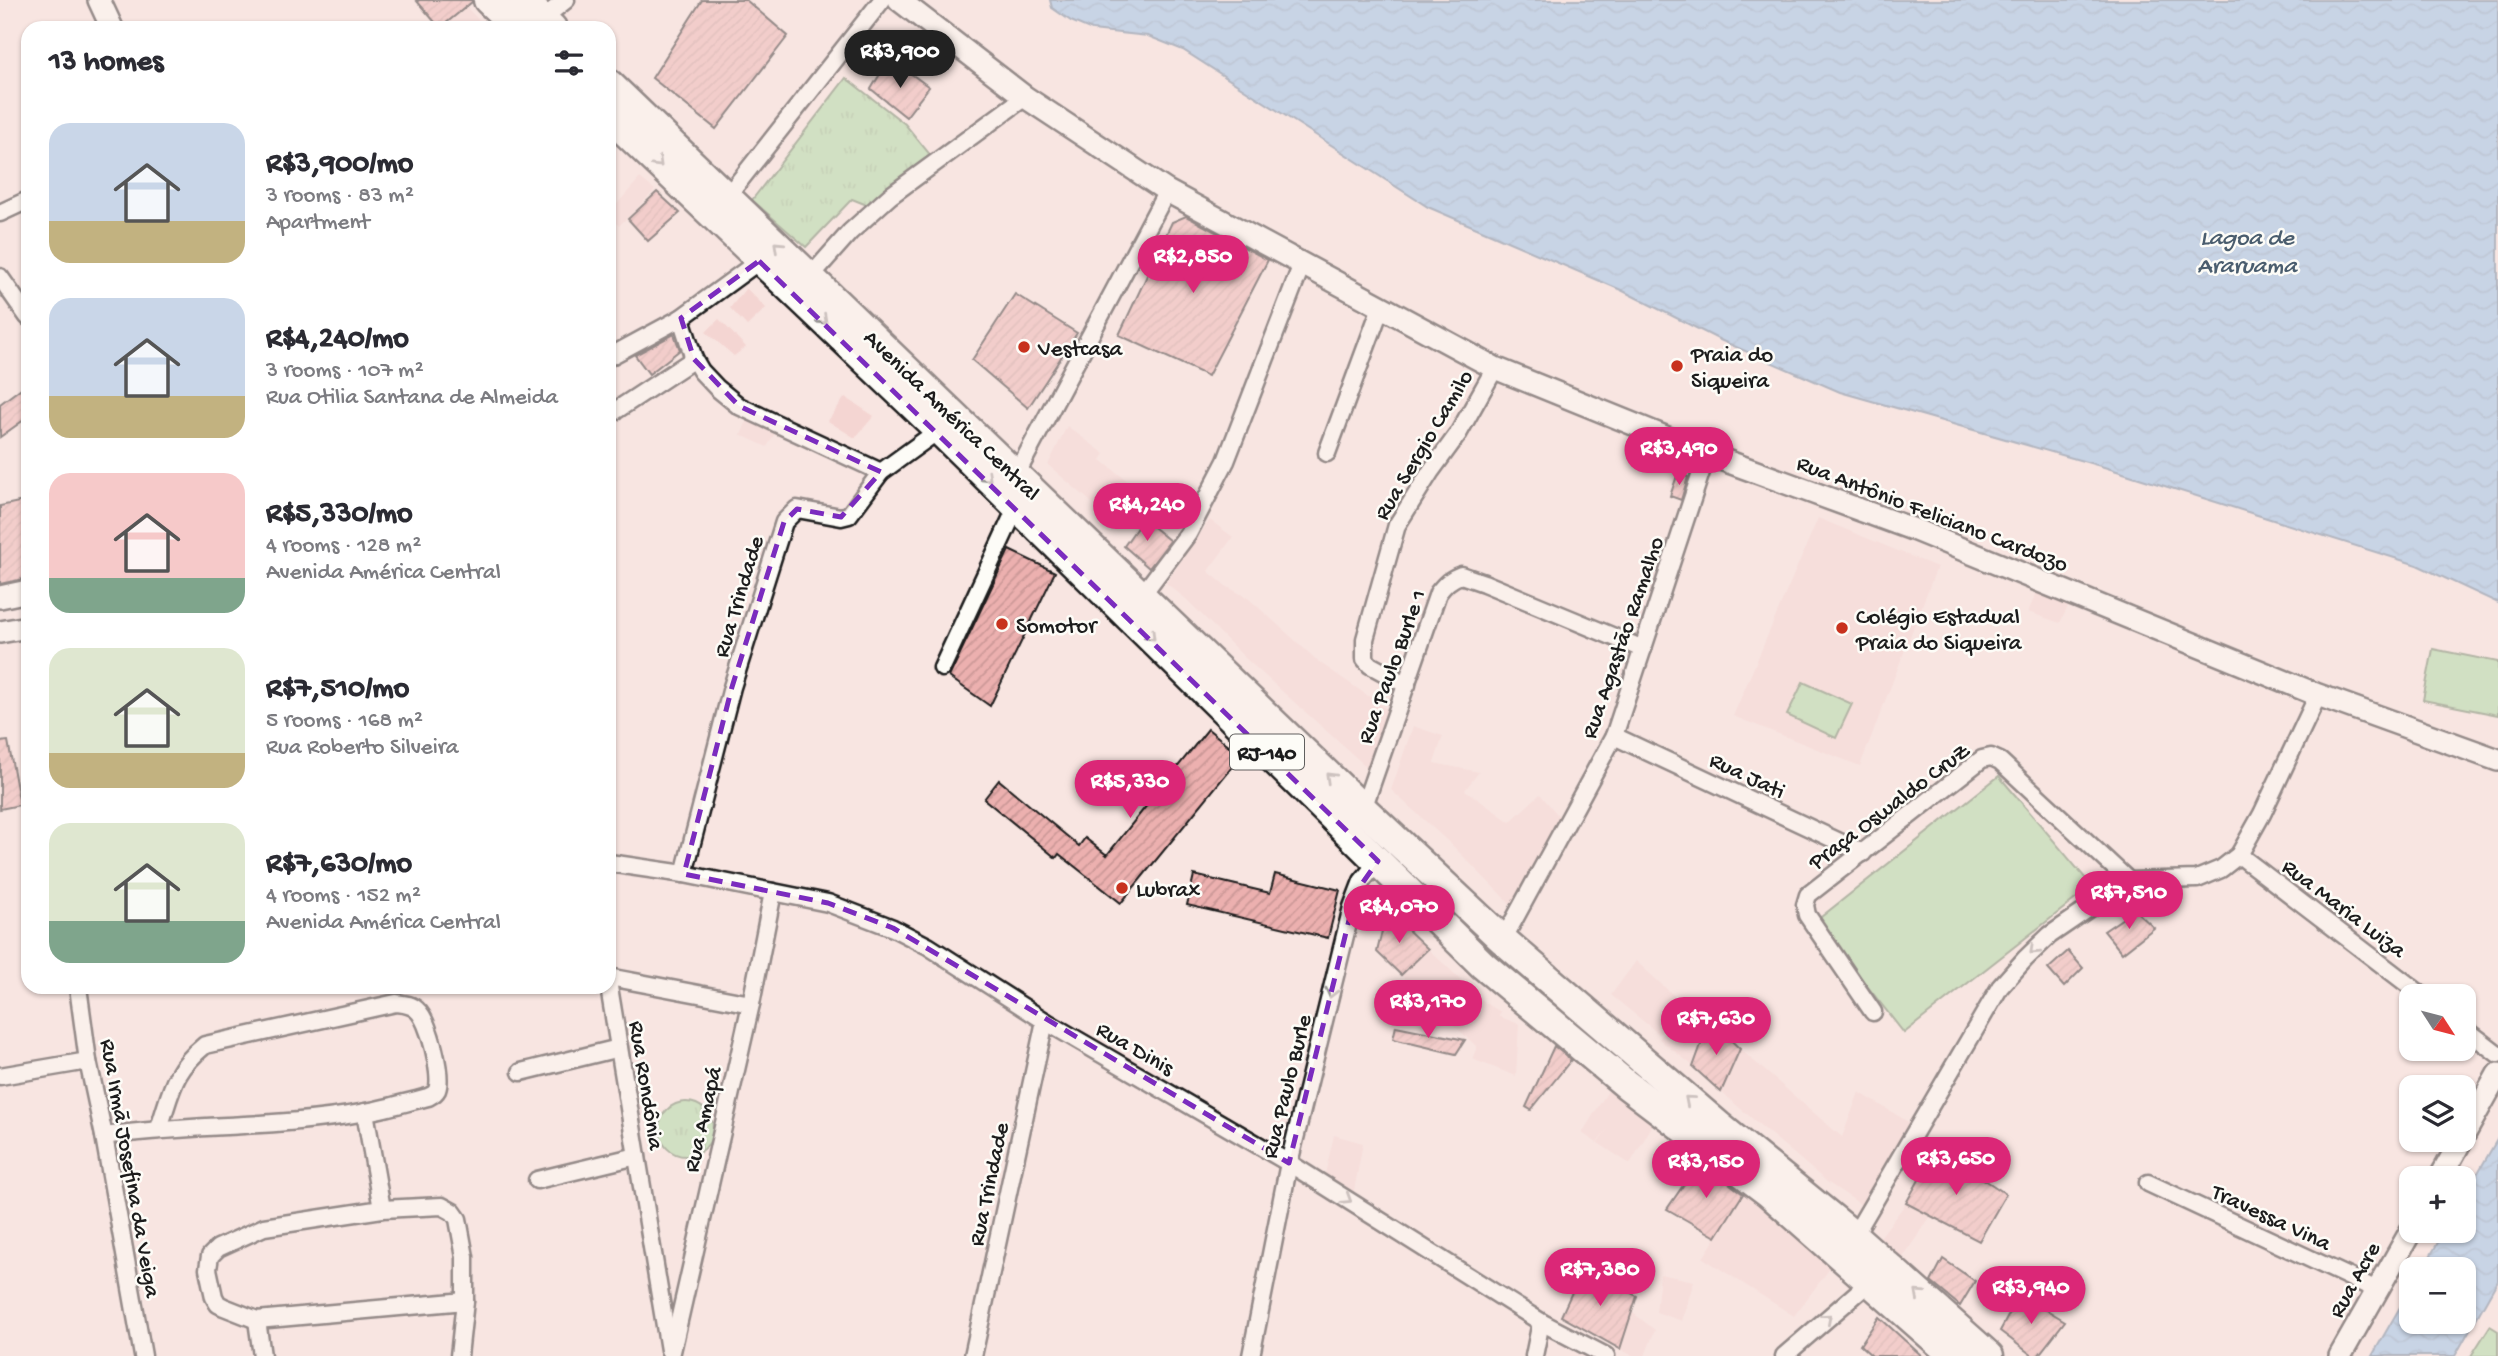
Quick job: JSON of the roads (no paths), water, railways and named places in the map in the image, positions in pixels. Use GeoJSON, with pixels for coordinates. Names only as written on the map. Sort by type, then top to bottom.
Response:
{"type":"FeatureCollection","features":[{"type":"Feature","properties":{"kind":"highway"},"geometry":{"type":"LineString","coordinates":[[488,0],[534,19]]}},
{"type":"Feature","properties":{"kind":"highway","name":"Avenida América Central"},"geometry":{"type":"LineString","coordinates":[[616,91],[1363,809],[1503,940],[1719,1126],[1854,1236],[1989,1356]]}},
{"type":"Feature","properties":{"kind":"highway","name":"Avenida América Central"},"geometry":{"type":"LineString","coordinates":[[616,123],[939,429],[1483,965],[1627,1085],[1768,1192],[1871,1280],[1954,1356]]}},
{"type":"Feature","properties":{"kind":"street"},"geometry":{"type":"LineString","coordinates":[[99,0],[109,21]]}},
{"type":"Feature","properties":{"kind":"street"},"geometry":{"type":"LineString","coordinates":[[534,19],[566,0]]}},
{"type":"Feature","properties":{"kind":"street"},"geometry":{"type":"LineString","coordinates":[[726,198],[882,0]]}},
{"type":"Feature","properties":{"kind":"street","name":"Rua Antônio Feliciano Cardozo"},"geometry":{"type":"LineString","coordinates":[[899,0],[1025,97],[1167,191],[1495,368],[1707,454],[1916,530],[2318,695],[2498,760]]}},
{"type":"Feature","properties":{"kind":"street"},"geometry":{"type":"LineString","coordinates":[[811,276],[850,232],[890,196],[1025,97]]}},
{"type":"Feature","properties":{"kind":"street"},"geometry":{"type":"LineString","coordinates":[[1016,475],[1167,191]]}},
{"type":"Feature","properties":{"kind":"street"},"geometry":{"type":"LineString","coordinates":[[0,213],[21,203]]}},
{"type":"Feature","properties":{"kind":"street"},"geometry":{"type":"LineString","coordinates":[[616,353],[681,318],[759,261]]}},
{"type":"Feature","properties":{"kind":"street"},"geometry":{"type":"LineString","coordinates":[[1142,595],[1188,534],[1221,473],[1266,364],[1302,264]]}},
{"type":"Feature","properties":{"kind":"street"},"geometry":{"type":"LineString","coordinates":[[0,277],[21,307]]}},
{"type":"Feature","properties":{"kind":"street"},"geometry":{"type":"LineString","coordinates":[[1327,453],[1381,307]]}},
{"type":"Feature","properties":{"kind":"street"},"geometry":{"type":"LineString","coordinates":[[681,318],[694,359],[717,388],[738,406],[881,472]]}},
{"type":"Feature","properties":{"kind":"street"},"geometry":{"type":"LineString","coordinates":[[616,410],[694,359]]}},
{"type":"Feature","properties":{"kind":"street","name":"Rua Sergio Camilo"},"geometry":{"type":"LineString","coordinates":[[1407,685],[1365,659],[1365,639],[1380,578],[1397,525],[1458,434],[1495,368]]}},
{"type":"Feature","properties":{"kind":"street","name":"Rua Trindade"},"geometry":{"type":"LineString","coordinates":[[684,874],[732,687],[784,522],[797,509],[841,517],[849,515],[881,472],[939,429]]}},
{"type":"Feature","properties":{"kind":"street","name":"Rua Agastão Ramalho"},"geometry":{"type":"LineString","coordinates":[[1503,940],[1614,736],[1707,454]]}},
{"type":"Feature","properties":{"kind":"street"},"geometry":{"type":"LineString","coordinates":[[942,668],[1017,506]]}},
{"type":"Feature","properties":{"kind":"street","name":"Rua Paulo Burle 1"},"geometry":{"type":"LineString","coordinates":[[1363,809],[1438,593],[1444,584],[1461,575],[1643,649]]}},
{"type":"Feature","properties":{"kind":"street"},"geometry":{"type":"LineString","coordinates":[[0,597],[21,592]]}},
{"type":"Feature","properties":{"kind":"street"},"geometry":{"type":"LineString","coordinates":[[0,632],[21,628]]}},
{"type":"Feature","properties":{"kind":"street"},"geometry":{"type":"LineString","coordinates":[[1854,1236],[2000,987],[2050,935],[2129,881],[2197,879],[2221,869],[2239,855],[2262,814],[2318,695]]}},
{"type":"Feature","properties":{"kind":"street","name":"Rua Jati"},"geometry":{"type":"LineString","coordinates":[[1614,736],[1863,853]]}},
{"type":"Feature","properties":{"kind":"street","name":"Praça Oswaldo CruZ"},"geometry":{"type":"LineString","coordinates":[[1873,1012],[1807,915],[1805,905],[1808,895],[1982,759],[1991,757],[2000,761],[2129,881]]}},
{"type":"Feature","properties":{"kind":"street","name":"Rua Paulo Burle"},"geometry":{"type":"LineString","coordinates":[[1251,1356],[1289,1163],[1356,892],[1397,841]]}},
{"type":"Feature","properties":{"kind":"street","name":"Rua Maria Luiza"},"geometry":{"type":"LineString","coordinates":[[2239,855],[2407,984]]}},
{"type":"Feature","properties":{"kind":"street","name":"Rua Dinis"},"geometry":{"type":"LineString","coordinates":[[616,864],[684,874],[828,903],[893,928],[928,946],[1045,1021],[1289,1163],[1541,1322],[1606,1356]]}},
{"type":"Feature","properties":{"kind":"street","name":"Rua Amapá"},"geometry":{"type":"LineString","coordinates":[[671,1356],[751,1004],[773,892]]}},
{"type":"Feature","properties":{"kind":"street"},"geometry":{"type":"LineString","coordinates":[[616,978],[751,1004]]}},
{"type":"Feature","properties":{"kind":"street","name":"Rua Irmã Josefina da Veiga"},"geometry":{"type":"LineString","coordinates":[[79,994],[88,1061],[143,1356]]}},
{"type":"Feature","properties":{"kind":"street","name":"Rua Rondônia"},"geometry":{"type":"LineString","coordinates":[[610,994],[671,1356]]}},
{"type":"Feature","properties":{"kind":"street"},"geometry":{"type":"LineString","coordinates":[[104,1136],[159,1128],[276,1122],[365,1112],[428,1097],[437,1089],[432,1035],[425,1019],[409,1004],[396,1003],[205,1045],[177,1075],[159,1128]]}},
{"type":"Feature","properties":{"kind":"street","name":"Rua Trindade"},"geometry":{"type":"LineString","coordinates":[[973,1356],[1045,1021]]}},
{"type":"Feature","properties":{"kind":"street"},"geometry":{"type":"LineString","coordinates":[[2476,1037],[2498,1054]]}},
{"type":"Feature","properties":{"kind":"street"},"geometry":{"type":"LineString","coordinates":[[521,1072],[619,1048]]}},
{"type":"Feature","properties":{"kind":"street"},"geometry":{"type":"LineString","coordinates":[[0,1076],[88,1061]]}},
{"type":"Feature","properties":{"kind":"street"},"geometry":{"type":"LineString","coordinates":[[2476,1114],[2498,1074]]}},
{"type":"Feature","properties":{"kind":"street"},"geometry":{"type":"LineString","coordinates":[[365,1112],[382,1209]]}},
{"type":"Feature","properties":{"kind":"street"},"geometry":{"type":"LineString","coordinates":[[537,1180],[637,1156]]}},
{"type":"Feature","properties":{"kind":"street","name":"Travessa Vina"},"geometry":{"type":"LineString","coordinates":[[2148,1183],[2377,1290]]}},
{"type":"Feature","properties":{"kind":"street"},"geometry":{"type":"LineString","coordinates":[[459,1356],[465,1301],[465,1258],[458,1219],[453,1212],[442,1206],[382,1209],[264,1227],[218,1248],[210,1256],[208,1269],[218,1304],[257,1320],[465,1301]]}},
{"type":"Feature","properties":{"kind":"street","name":"Rua Acre"},"geometry":{"type":"LineString","coordinates":[[2340,1356],[2404,1243]]}},
{"type":"Feature","properties":{"kind":"street"},"geometry":{"type":"LineString","coordinates":[[1784,1356],[1871,1280]]}},
{"type":"Feature","properties":{"kind":"street"},"geometry":{"type":"LineString","coordinates":[[257,1320],[262,1356]]}},
{"type":"Feature","properties":{"kind":"street"},"geometry":{"type":"LineString","coordinates":[[1534,1356],[1541,1322]]}},
{"type":"Feature","properties":{"kind":"water","name":"Lagoa de Araruama"},"geometry":{"type":"Polygon","coordinates":[[[1050,0],[2498,0],[2498,603],[2417,565],[2104,467],[1840,392],[1720,340],[1621,290],[1428,207],[1183,50],[1148,36],[1092,30],[1071,21],[1052,8],[1050,0]]]}},
{"type":"Feature","properties":{"kind":"water"},"geometry":{"type":"Polygon","coordinates":[[[2498,1138],[2498,1280],[2476,1319],[2476,1257],[2430,1257],[2438,1243],[2476,1243],[2476,1176],[2498,1138]]]}},
{"type":"Feature","properties":{"kind":"water"},"geometry":{"type":"Polygon","coordinates":[[[2399,1309],[2399,1334],[2467,1334],[2455,1356],[2372,1356],[2399,1309]]]}},
{"type":"Feature","properties":{"kind":"place","name":"Vestcasa"},"geometry":{"type":"Point","coordinates":[1024,347]}},
{"type":"Feature","properties":{"kind":"place","name":"Praia do Siqueira"},"geometry":{"type":"Point","coordinates":[1677,366]}},
{"type":"Feature","properties":{"kind":"place","name":"Somotor"},"geometry":{"type":"Point","coordinates":[1002,624]}},
{"type":"Feature","properties":{"kind":"place","name":"Colégio Estadual Praia do Siqueira"},"geometry":{"type":"Point","coordinates":[1842,628]}},
{"type":"Feature","properties":{"kind":"place","name":"Lubrax"},"geometry":{"type":"Point","coordinates":[1122,888]}}]}
